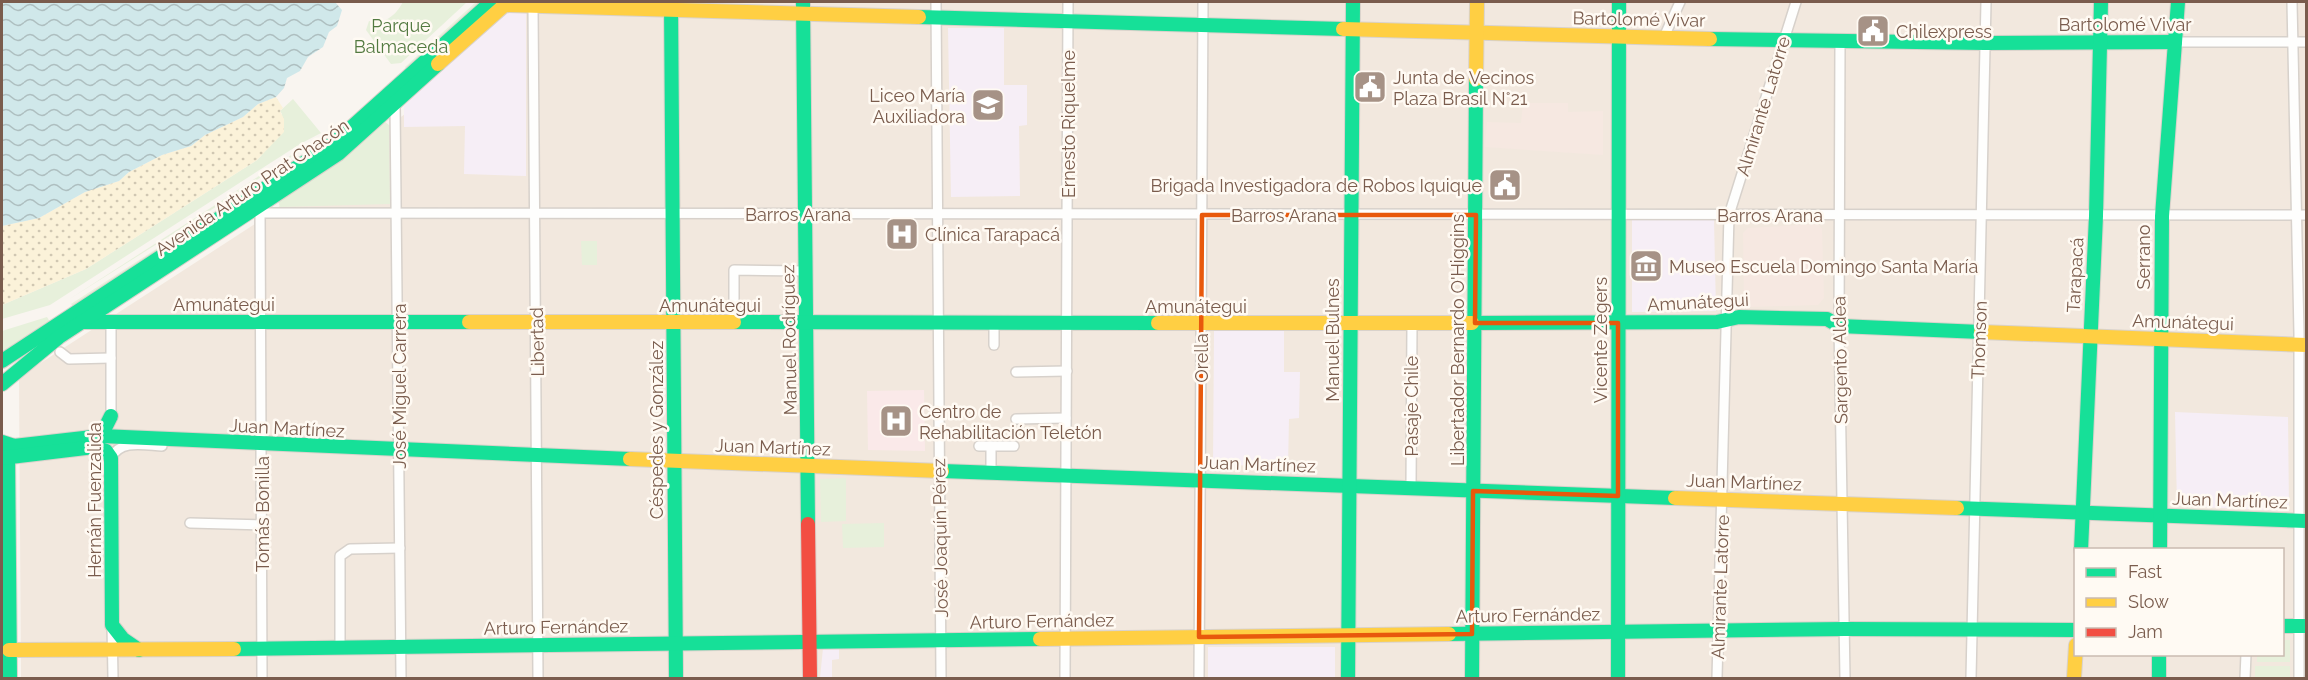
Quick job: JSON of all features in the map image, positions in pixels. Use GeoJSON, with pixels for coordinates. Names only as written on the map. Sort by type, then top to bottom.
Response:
{"type":"FeatureCollection","features":[{"type":"Feature","properties":{"kind":"street","name":"José Joaquín Pérez"},"geometry":{"type":"LineString","coordinates":[[936,2],[941,678]]}},
{"type":"Feature","properties":{"kind":"street","name":"Ernesto Riquelme"},"geometry":{"type":"LineString","coordinates":[[1065,678],[1068,2]]}},
{"type":"Feature","properties":{"kind":"street","name":"Orella"},"geometry":{"type":"LineString","coordinates":[[1199,678],[1203,2]]}},
{"type":"Feature","properties":{"kind":"street","name":"Manuel Bulnes"},"geometry":{"type":"LineString","coordinates":[[1348,678],[1353,2]]}},
{"type":"Feature","properties":{"kind":"street","name":"Libertador Bernardo O'Higgins"},"geometry":{"type":"LineString","coordinates":[[1472,678],[1477,2]]}},
{"type":"Feature","properties":{"kind":"street","name":"Vicente Zegers"},"geometry":{"type":"LineString","coordinates":[[1618,678],[1619,2]]}},
{"type":"Feature","properties":{"kind":"street"},"geometry":{"type":"LineString","coordinates":[[1665,38],[1680,2]]}},
{"type":"Feature","properties":{"kind":"street","name":"Almirante Latorre"},"geometry":{"type":"LineString","coordinates":[[1717,678],[1729,215],[1796,2]]}},
{"type":"Feature","properties":{"kind":"street","name":"Thomson"},"geometry":{"type":"LineString","coordinates":[[1971,678],[1986,2]]}},
{"type":"Feature","properties":{"kind":"street","name":"Tarapacá"},"geometry":{"type":"LineString","coordinates":[[2080,548],[2096,216],[2101,2]]}},
{"type":"Feature","properties":{"kind":"street","name":"Serrano"},"geometry":{"type":"LineString","coordinates":[[2160,548],[2162,216],[2178,2]]}},
{"type":"Feature","properties":{"kind":"street"},"geometry":{"type":"LineString","coordinates":[[2292,2],[2302,216],[2303,626],[2299,678]]}},
{"type":"Feature","properties":{"kind":"street","name":"Bartolomé Vivar"},"geometry":{"type":"LineString","coordinates":[[501,3],[533,6],[803,8],[936,18],[1665,38],[1985,43],[2307,42]]}},
{"type":"Feature","properties":{"kind":"street","name":"Avenida Arturo Prat Chacón"},"geometry":{"type":"LineString","coordinates":[[2,384],[29,359],[82,322],[261,209],[338,154],[391,101],[501,3]]}},
{"type":"Feature","properties":{"kind":"street","name":"Libertad"},"geometry":{"type":"LineString","coordinates":[[533,6],[538,678]]}},
{"type":"Feature","properties":{"kind":"street","name":"Céspedes y González"},"geometry":{"type":"LineString","coordinates":[[671,6],[676,678]]}},
{"type":"Feature","properties":{"kind":"street","name":"Manuel Rodríguez"},"geometry":{"type":"LineString","coordinates":[[803,8],[810,678]]}},
{"type":"Feature","properties":{"kind":"street","name":"Sargento Aldea"},"geometry":{"type":"LineString","coordinates":[[1840,41],[1839,326],[1844,504],[1845,678]]}},
{"type":"Feature","properties":{"kind":"street","name":"Avenida Arturo Prat Chacón"},"geometry":{"type":"LineString","coordinates":[[2,361],[319,154],[391,101]]}},
{"type":"Feature","properties":{"kind":"street","name":"José Miguel Carrera"},"geometry":{"type":"LineString","coordinates":[[391,101],[397,213],[401,678]]}},
{"type":"Feature","properties":{"kind":"street","name":"Barros Arana"},"geometry":{"type":"LineString","coordinates":[[261,209],[397,213],[672,214],[2302,216]]}},
{"type":"Feature","properties":{"kind":"street","name":"Tomás Bonilla"},"geometry":{"type":"LineString","coordinates":[[261,209],[262,678]]}},
{"type":"Feature","properties":{"kind":"street"},"geometry":{"type":"LineString","coordinates":[[734,324],[734,270],[806,271]]}},
{"type":"Feature","properties":{"kind":"street","name":"Amunátegui"},"geometry":{"type":"LineString","coordinates":[[82,322],[1202,325],[1618,323],[1727,321],[1738,317],[1827,319],[1839,326],[2303,344]]}},
{"type":"Feature","properties":{"kind":"street","name":"Hernán Fuenzalida"},"geometry":{"type":"LineString","coordinates":[[111,322],[111,416]]}},
{"type":"Feature","properties":{"kind":"street","name":"Pasaje Chile"},"geometry":{"type":"LineString","coordinates":[[1411,488],[1412,323]]}},
{"type":"Feature","properties":{"kind":"street"},"geometry":{"type":"LineString","coordinates":[[994,324],[994,345]]}},
{"type":"Feature","properties":{"kind":"street"},"geometry":{"type":"LineString","coordinates":[[60,352],[69,359],[111,358]]}},
{"type":"Feature","properties":{"kind":"street"},"geometry":{"type":"LineString","coordinates":[[1016,372],[1067,371]]}},
{"type":"Feature","properties":{"kind":"street"},"geometry":{"type":"LineString","coordinates":[[106,436],[111,416]]}},
{"type":"Feature","properties":{"kind":"street"},"geometry":{"type":"LineString","coordinates":[[1016,419],[1066,418]]}},
{"type":"Feature","properties":{"kind":"street","name":"Juan Martínez"},"geometry":{"type":"LineString","coordinates":[[5,450],[106,436],[261,446],[2303,521]]}},
{"type":"Feature","properties":{"kind":"street","name":"Hernán Fuenzalida"},"geometry":{"type":"LineString","coordinates":[[106,436],[111,458],[112,678]]}},
{"type":"Feature","properties":{"kind":"street","name":"Juan Martínez"},"geometry":{"type":"LineString","coordinates":[[111,458],[115,451],[125,445],[183,446],[209,442]]}},
{"type":"Feature","properties":{"kind":"street"},"geometry":{"type":"LineString","coordinates":[[979,446],[1014,446]]}},
{"type":"Feature","properties":{"kind":"street"},"geometry":{"type":"LineString","coordinates":[[991,446],[991,473]]}},
{"type":"Feature","properties":{"kind":"street"},"geometry":{"type":"LineString","coordinates":[[10,678],[5,450],[94,447],[106,451],[111,458]]}},
{"type":"Feature","properties":{"kind":"street"},"geometry":{"type":"LineString","coordinates":[[2,477],[7,521]]}},
{"type":"Feature","properties":{"kind":"street"},"geometry":{"type":"LineString","coordinates":[[190,523],[262,525]]}},
{"type":"Feature","properties":{"kind":"street"},"geometry":{"type":"LineString","coordinates":[[340,648],[340,556],[350,549],[400,548]]}},
{"type":"Feature","properties":{"kind":"street"},"geometry":{"type":"LineString","coordinates":[[112,625],[123,639],[140,651]]}},
{"type":"Feature","properties":{"kind":"street"},"geometry":{"type":"LineString","coordinates":[[2284,626],[2303,626]]}},
{"type":"Feature","properties":{"kind":"street","name":"Arturo Fernández"},"geometry":{"type":"LineString","coordinates":[[9,650],[140,651],[1719,630],[2074,630]]}},
{"type":"Feature","properties":{"kind":"street"},"geometry":{"type":"LineString","coordinates":[[2074,678],[2075,656]]}},
{"type":"Feature","properties":{"kind":"street"},"geometry":{"type":"LineString","coordinates":[[2159,656],[2159,678]]}},
{"type":"Feature","properties":{"kind":"street"},"geometry":{"type":"LineString","coordinates":[[2245,678],[2246,656]]}},
{"type":"Feature","properties":{"kind":"highlighted area"},"geometry":{"type":"Polygon","coordinates":[[[1202,215],[1476,215],[1475,323],[1618,323],[1618,496],[1473,491],[1472,634],[1199,637],[1202,215]]]}},
{"type":"Feature","properties":{"kind":"shaded area"},"geometry":{"type":"Polygon","coordinates":[[[525,2],[2306,2],[2306,678],[21,678],[19,377],[258,222],[424,100],[525,2]]]}},
{"type":"Feature","properties":{"kind":"shaded area"},"geometry":{"type":"Polygon","coordinates":[[[526,12],[526,176],[464,174],[465,126],[404,127],[404,106],[502,13],[526,12]]]}},
{"type":"Feature","properties":{"kind":"shaded area","name":"Liceo María Auxiliadora"},"geometry":{"type":"Polygon","coordinates":[[[948,28],[1004,28],[1004,85],[1027,85],[1027,125],[1019,126],[1020,196],[951,197],[948,28]]]}},
{"type":"Feature","properties":{"kind":"shaded area"},"geometry":{"type":"Polygon","coordinates":[[[1523,103],[1568,103],[1568,112],[1603,111],[1603,155],[1485,147],[1487,122],[1521,123],[1523,103]]]}},
{"type":"Feature","properties":{"kind":"shaded area"},"geometry":{"type":"Polygon","coordinates":[[[1632,219],[1714,220],[1716,311],[1632,312],[1632,219]]]}},
{"type":"Feature","properties":{"kind":"shaded area"},"geometry":{"type":"Polygon","coordinates":[[[1818,224],[1822,229],[1824,298],[1818,305],[1749,307],[1744,301],[1743,233],[1748,228],[1818,224]]]}},
{"type":"Feature","properties":{"kind":"shaded area"},"geometry":{"type":"Polygon","coordinates":[[[1214,331],[1284,331],[1284,372],[1300,372],[1299,418],[1289,419],[1288,466],[1213,465],[1214,331]]]}},
{"type":"Feature","properties":{"kind":"shaded area","name":"Centro de Rehabilitación Teletón"},"geometry":{"type":"Polygon","coordinates":[[[924,390],[925,451],[868,450],[867,391],[924,390]]]}},
{"type":"Feature","properties":{"kind":"shaded area"},"geometry":{"type":"Polygon","coordinates":[[[2175,412],[2288,417],[2289,511],[2177,506],[2175,412]]]}},
{"type":"Feature","properties":{"kind":"shaded area"},"geometry":{"type":"Polygon","coordinates":[[[1208,647],[1335,647],[1335,678],[1208,678],[1208,647]]]}},
{"type":"Feature","properties":{"kind":"shaded area"},"geometry":{"type":"Polygon","coordinates":[[[823,648],[839,648],[839,659],[832,660],[832,678],[820,678],[823,648]]]}},
{"type":"Feature","properties":{"kind":"green space","name":"Parque Balmaceda"},"geometry":{"type":"Polygon","coordinates":[[[403,2],[467,2],[401,63],[391,64],[366,30],[369,21],[380,22],[389,18],[403,2]]]}},
{"type":"Feature","properties":{"kind":"green space"},"geometry":{"type":"Polygon","coordinates":[[[476,2],[483,2],[408,71],[405,67],[476,2]]]}},
{"type":"Feature","properties":{"kind":"green space"},"geometry":{"type":"Polygon","coordinates":[[[293,99],[321,133],[300,144],[50,305],[2,319],[2,305],[86,269],[257,160],[282,114],[280,111],[293,99]]]}},
{"type":"Feature","properties":{"kind":"green space"},"geometry":{"type":"Polygon","coordinates":[[[385,122],[389,125],[390,204],[280,207],[278,201],[385,122]]]}},
{"type":"Feature","properties":{"kind":"green space"},"geometry":{"type":"Polygon","coordinates":[[[314,142],[234,195],[233,193],[314,142]]]}},
{"type":"Feature","properties":{"kind":"green space"},"geometry":{"type":"Polygon","coordinates":[[[229,196],[230,198],[68,300],[229,196]]]}},
{"type":"Feature","properties":{"kind":"green space"},"geometry":{"type":"Polygon","coordinates":[[[232,200],[235,204],[74,308],[71,304],[232,200]]]}},
{"type":"Feature","properties":{"kind":"green space"},"geometry":{"type":"Polygon","coordinates":[[[581,241],[597,241],[597,265],[582,265],[581,241]]]}},
{"type":"Feature","properties":{"kind":"green space"},"geometry":{"type":"Polygon","coordinates":[[[47,317],[50,322],[2,353],[2,331],[47,317]]]}},
{"type":"Feature","properties":{"kind":"green space"},"geometry":{"type":"Polygon","coordinates":[[[846,478],[846,521],[821,522],[820,479],[846,478]]]}},
{"type":"Feature","properties":{"kind":"green space"},"geometry":{"type":"Polygon","coordinates":[[[884,523],[884,547],[843,548],[842,524],[884,523]]]}},
{"type":"Feature","properties":{"kind":"green space"},"geometry":{"type":"Polygon","coordinates":[[[2284,640],[2290,640],[2290,662],[2257,662],[2257,656],[2284,656],[2284,640]]]}},
{"type":"Feature","properties":{"kind":"green space"},"geometry":{"type":"Polygon","coordinates":[[[2255,666],[2290,666],[2290,678],[2255,678],[2255,666]]]}},
{"type":"Feature","properties":{"kind":"sand"},"geometry":{"type":"Polygon","coordinates":[[[276,97],[283,108],[280,111],[284,119],[284,132],[257,160],[86,269],[2,305],[2,226],[39,218],[85,192],[119,181],[129,172],[162,155],[191,146],[205,135],[243,117],[258,104],[276,97]]]}},
{"type":"Feature","properties":{"kind":"water"},"geometry":{"type":"Polygon","coordinates":[[[2,2],[335,2],[342,10],[337,26],[329,32],[323,47],[308,57],[300,71],[287,78],[284,88],[276,97],[258,104],[243,117],[205,135],[191,146],[162,155],[129,172],[119,181],[85,192],[39,218],[2,226],[2,2]]]}},
{"type":"Feature","properties":{"kind":"traffic: fast"},"geometry":{"type":"LineString","coordinates":[[2,361],[334,143],[491,2]]}},
{"type":"Feature","properties":{"kind":"traffic: fast"},"geometry":{"type":"LineString","coordinates":[[671,2],[676,678]]}},
{"type":"Feature","properties":{"kind":"traffic: fast"},"geometry":{"type":"LineString","coordinates":[[803,2],[808,524]]}},
{"type":"Feature","properties":{"kind":"traffic: fast"},"geometry":{"type":"LineString","coordinates":[[1348,678],[1353,2]]}},
{"type":"Feature","properties":{"kind":"traffic: fast"},"geometry":{"type":"LineString","coordinates":[[1618,678],[1619,2]]}},
{"type":"Feature","properties":{"kind":"traffic: fast"},"geometry":{"type":"LineString","coordinates":[[2081,548],[2096,216],[2101,2]]}},
{"type":"Feature","properties":{"kind":"traffic: fast"},"geometry":{"type":"LineString","coordinates":[[2160,548],[2162,216],[2178,2]]}},
{"type":"Feature","properties":{"kind":"traffic: fast"},"geometry":{"type":"LineString","coordinates":[[919,17],[1343,29]]}},
{"type":"Feature","properties":{"kind":"traffic: fast"},"geometry":{"type":"LineString","coordinates":[[1710,39],[1985,43],[2175,42]]}},
{"type":"Feature","properties":{"kind":"traffic: fast"},"geometry":{"type":"LineString","coordinates":[[2,384],[59,337],[338,154],[438,64]]}},
{"type":"Feature","properties":{"kind":"traffic: fast"},"geometry":{"type":"LineString","coordinates":[[1472,678],[1476,79]]}},
{"type":"Feature","properties":{"kind":"traffic: fast"},"geometry":{"type":"LineString","coordinates":[[1472,323],[1717,322],[1739,317],[1827,319],[1839,326],[1981,332]]}},
{"type":"Feature","properties":{"kind":"traffic: fast"},"geometry":{"type":"LineString","coordinates":[[82,322],[469,322]]}},
{"type":"Feature","properties":{"kind":"traffic: fast"},"geometry":{"type":"LineString","coordinates":[[734,322],[1158,323]]}},
{"type":"Feature","properties":{"kind":"traffic: fast"},"geometry":{"type":"LineString","coordinates":[[101,436],[111,416]]}},
{"type":"Feature","properties":{"kind":"traffic: fast"},"geometry":{"type":"LineString","coordinates":[[2,442],[14,446],[101,436],[630,459]]}},
{"type":"Feature","properties":{"kind":"traffic: fast"},"geometry":{"type":"LineString","coordinates":[[2,458],[94,447],[106,451],[111,458],[112,625],[123,639],[139,650]]}},
{"type":"Feature","properties":{"kind":"traffic: fast"},"geometry":{"type":"LineString","coordinates":[[8,450],[10,678]]}},
{"type":"Feature","properties":{"kind":"traffic: fast"},"geometry":{"type":"LineString","coordinates":[[942,471],[1675,498]]}},
{"type":"Feature","properties":{"kind":"traffic: fast"},"geometry":{"type":"LineString","coordinates":[[1957,508],[2306,521]]}},
{"type":"Feature","properties":{"kind":"traffic: fast"},"geometry":{"type":"LineString","coordinates":[[2284,626],[2306,626]]}},
{"type":"Feature","properties":{"kind":"traffic: fast"},"geometry":{"type":"LineString","coordinates":[[1449,634],[1845,629],[2074,630]]}},
{"type":"Feature","properties":{"kind":"traffic: fast"},"geometry":{"type":"LineString","coordinates":[[234,649],[1040,639]]}},
{"type":"Feature","properties":{"kind":"traffic: fast"},"geometry":{"type":"LineString","coordinates":[[2159,656],[2159,678]]}},
{"type":"Feature","properties":{"kind":"traffic: slow"},"geometry":{"type":"LineString","coordinates":[[438,64],[508,2]]}},
{"type":"Feature","properties":{"kind":"traffic: slow"},"geometry":{"type":"LineString","coordinates":[[1476,79],[1477,2]]}},
{"type":"Feature","properties":{"kind":"traffic: slow"},"geometry":{"type":"LineString","coordinates":[[504,5],[919,17]]}},
{"type":"Feature","properties":{"kind":"traffic: slow"},"geometry":{"type":"LineString","coordinates":[[1343,29],[1710,39]]}},
{"type":"Feature","properties":{"kind":"traffic: slow"},"geometry":{"type":"LineString","coordinates":[[469,322],[734,322]]}},
{"type":"Feature","properties":{"kind":"traffic: slow"},"geometry":{"type":"LineString","coordinates":[[1158,323],[1472,323]]}},
{"type":"Feature","properties":{"kind":"traffic: slow"},"geometry":{"type":"LineString","coordinates":[[1981,332],[2306,345]]}},
{"type":"Feature","properties":{"kind":"traffic: slow"},"geometry":{"type":"LineString","coordinates":[[630,459],[942,471]]}},
{"type":"Feature","properties":{"kind":"traffic: slow"},"geometry":{"type":"LineString","coordinates":[[1675,498],[1957,508]]}},
{"type":"Feature","properties":{"kind":"traffic: slow"},"geometry":{"type":"LineString","coordinates":[[1040,639],[1449,634]]}},
{"type":"Feature","properties":{"kind":"traffic: slow"},"geometry":{"type":"LineString","coordinates":[[9,650],[234,649]]}},
{"type":"Feature","properties":{"kind":"traffic: slow"},"geometry":{"type":"LineString","coordinates":[[2074,678],[2075,656]]}},
{"type":"Feature","properties":{"kind":"traffic: jam"},"geometry":{"type":"LineString","coordinates":[[808,524],[810,678]]}},
{"type":"Feature","properties":{"kind":"place","name":"Chilexpress"},"geometry":{"type":"Point","coordinates":[1873,31]}},
{"type":"Feature","properties":{"kind":"place","name":"Junta de Vecinos Plaza Brasil N°21"},"geometry":{"type":"Point","coordinates":[1370,87]}},
{"type":"Feature","properties":{"kind":"place","name":"Liceo María Auxiliadora"},"geometry":{"type":"Point","coordinates":[988,105]}},
{"type":"Feature","properties":{"kind":"place","name":"Brigada Investigadora de Robos Iquique"},"geometry":{"type":"Point","coordinates":[1505,185]}},
{"type":"Feature","properties":{"kind":"place","name":"Clínica Tarapacá"},"geometry":{"type":"Point","coordinates":[902,234]}},
{"type":"Feature","properties":{"kind":"place","name":"Museo Escuela Domingo Santa María"},"geometry":{"type":"Point","coordinates":[1646,266]}},
{"type":"Feature","properties":{"kind":"place","name":"Centro de Rehabilitación Teletón"},"geometry":{"type":"Point","coordinates":[896,421]}}]}
